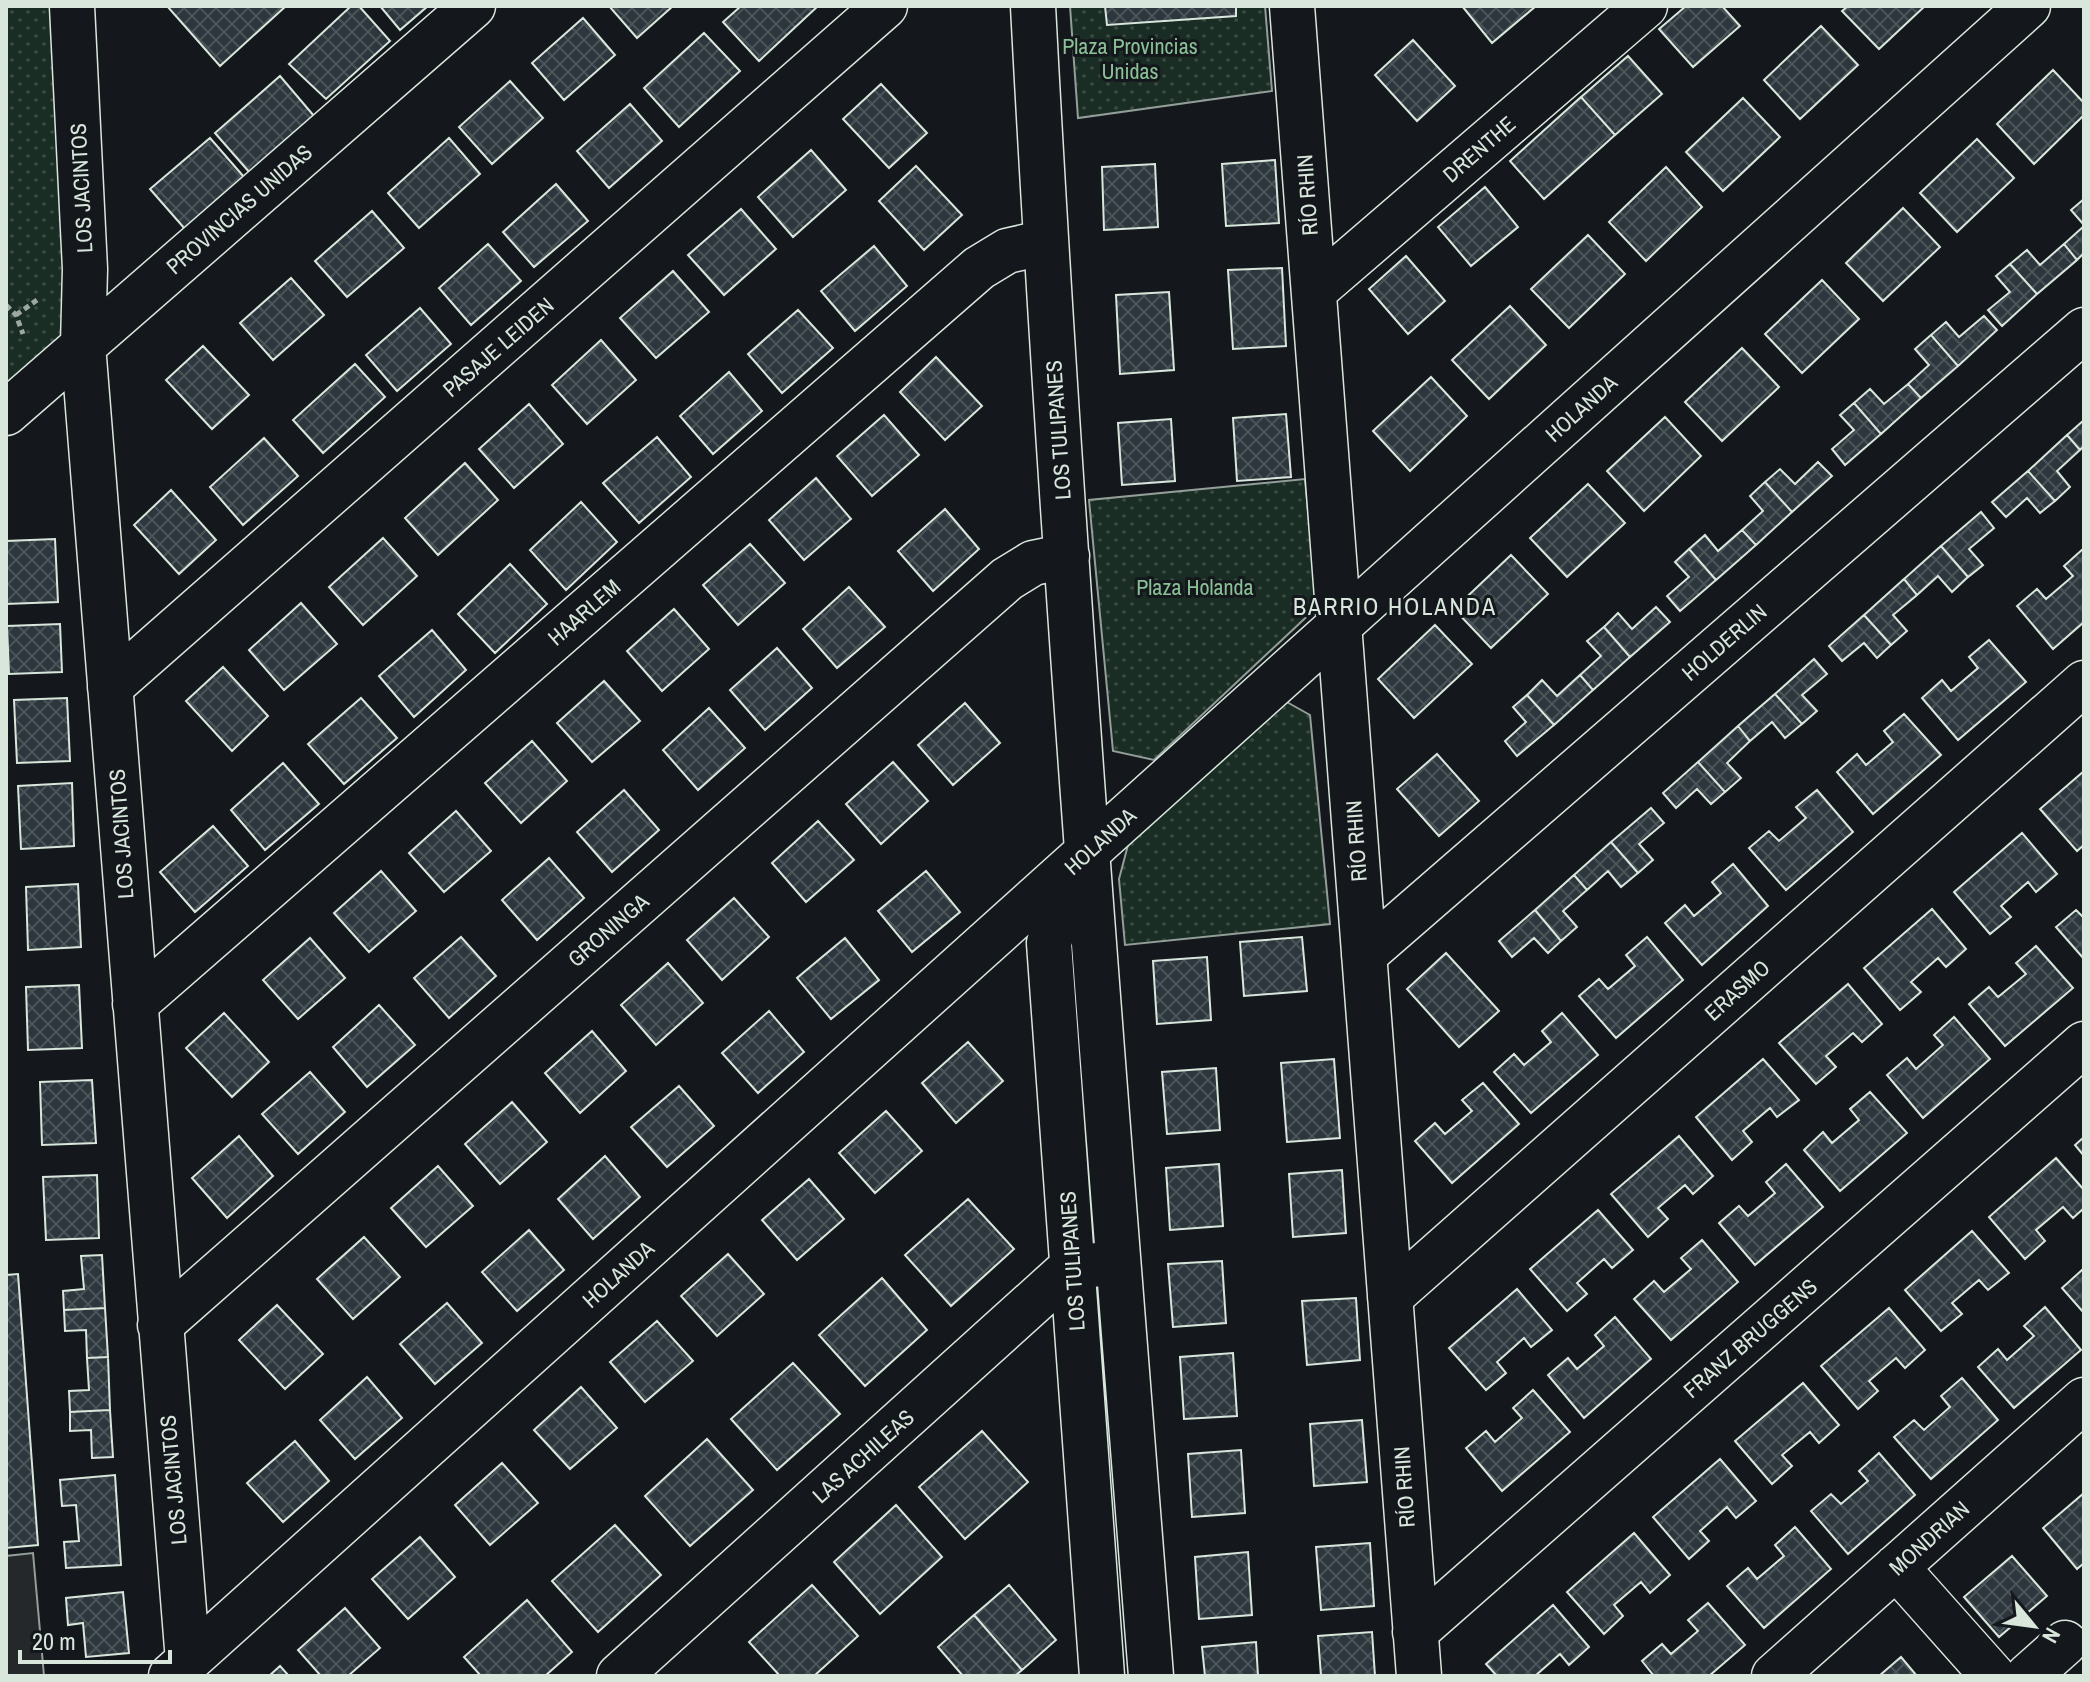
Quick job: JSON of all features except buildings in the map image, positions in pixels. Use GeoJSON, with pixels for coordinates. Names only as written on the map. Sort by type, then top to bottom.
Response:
{"type":"FeatureCollection","features":[{"type":"Feature","properties":{"kind":"street","name":"LOS JACINTOS"},"geometry":{"type":"LineString","coordinates":[[72,6],[85,269],[83,345],[160,1325],[179,1669]]}},
{"type":"Feature","properties":{"kind":"street","name":"PROVINCIAS UNIDAS"},"geometry":{"type":"LineString","coordinates":[[6,413],[473,6]]}},
{"type":"Feature","properties":{"kind":"street","name":"PASAJE LEIDEN"},"geometry":{"type":"LineString","coordinates":[[110,687],[885,6]]}},
{"type":"Feature","properties":{"kind":"street","name":"LOS TULIPANES"},"geometry":{"type":"LineString","coordinates":[[1033,6],[1086,853],[1151,1676]]}},
{"type":"Feature","properties":{"kind":"street","name":"RÍO RHIN"},"geometry":{"type":"LineString","coordinates":[[1292,6],[1419,1676]]}},
{"type":"Feature","properties":{"kind":"street","name":"DRENTHE"},"geometry":{"type":"LineString","coordinates":[[1314,291],[1645,6]]}},
{"type":"Feature","properties":{"kind":"street","name":"HOLANDA"},"geometry":{"type":"LineString","coordinates":[[179,1669],[2018,11]]}},
{"type":"Feature","properties":{"kind":"street","name":"HAARLEM"},"geometry":{"type":"LineString","coordinates":[[135,1004],[979,268],[1007,251],[1046,242]]}},
{"type":"Feature","properties":{"kind":"street","name":"HOLDERLIN"},"geometry":{"type":"LineString","coordinates":[[1364,955],[2084,330]]}},
{"type":"Feature","properties":{"kind":"street","name":"GRONINGA"},"geometry":{"type":"LineString","coordinates":[[160,1325],[1007,579],[1033,563],[1067,556]]}},
{"type":"Feature","properties":{"kind":"street","name":"ERASMO"},"geometry":{"type":"LineString","coordinates":[[1390,1297],[2084,683]]}},
{"type":"Feature","properties":{"kind":"street","name":"LOS TULIPANES"},"geometry":{"type":"LineString","coordinates":[[1086,853],[1062,899],[1049,943],[1102,1676]]}},
{"type":"Feature","properties":{"kind":"street","name":"FRANZ BRUGGENS"},"geometry":{"type":"LineString","coordinates":[[1415,1632],[2084,1044]]}},
{"type":"Feature","properties":{"kind":"street"},"geometry":{"type":"LineString","coordinates":[[1072,1267],[1118,1262]]}},
{"type":"Feature","properties":{"kind":"street","name":"LAS ACHILEAS"},"geometry":{"type":"LineString","coordinates":[[619,1676],[1072,1267]]}},
{"type":"Feature","properties":{"kind":"street","name":"MONDRIAN"},"geometry":{"type":"LineString","coordinates":[[1774,1676],[2084,1400]]}},
{"type":"Feature","properties":{"kind":"street"},"geometry":{"type":"LineString","coordinates":[[1896,1567],[1993,1676]]}},
{"type":"Feature","properties":{"kind":"street"},"geometry":{"type":"LineString","coordinates":[[2028,1676],[2065,1643]]}},
{"type":"Feature","properties":{"kind":"green space"},"geometry":{"type":"Polygon","coordinates":[[[6,6],[67,6],[78,338],[6,405],[6,6]]]}},
{"type":"Feature","properties":{"kind":"green space","name":"Plaza Provincias Unidas"},"geometry":{"type":"Polygon","coordinates":[[[1070,6],[1265,6],[1272,91],[1078,118],[1070,6]]]}},
{"type":"Feature","properties":{"kind":"green space","name":"Plaza Holanda"},"geometry":{"type":"Polygon","coordinates":[[[1305,479],[1317,607],[1154,760],[1113,751],[1089,500],[1305,479]]]}},
{"type":"Feature","properties":{"kind":"green space"},"geometry":{"type":"Polygon","coordinates":[[[1285,701],[1310,715],[1330,924],[1125,945],[1119,879],[1128,845],[1285,701]]]}},
{"type":"Feature","properties":{"kind":"shaded area"},"geometry":{"type":"Polygon","coordinates":[[[33,1553],[44,1676],[6,1676],[6,1556],[33,1553]]]}},
{"type":"Feature","properties":{"kind":"district","name":"BARRIO HOLANDA"},"geometry":{"type":"Point","coordinates":[1395,606]}}]}
